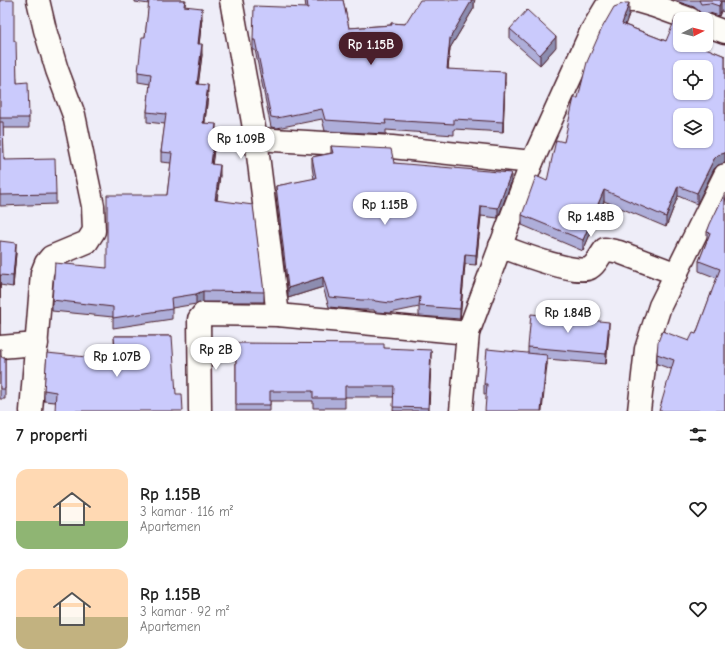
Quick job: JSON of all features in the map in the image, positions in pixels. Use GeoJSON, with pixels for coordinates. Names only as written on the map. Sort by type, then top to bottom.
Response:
{"type":"FeatureCollection","features":[{"type":"Feature","properties":{"kind":"street"},"geometry":{"type":"LineString","coordinates":[[31,411],[42,273],[46,263],[51,257],[87,242],[94,231],[93,206],[74,115],[57,70],[38,0]]}},
{"type":"Feature","properties":{"kind":"street"},"geometry":{"type":"LineString","coordinates":[[231,0],[256,139],[278,315]]}},
{"type":"Feature","properties":{"kind":"street"},"geometry":{"type":"LineString","coordinates":[[461,411],[468,333],[532,162],[591,32],[606,7],[623,1],[637,1],[673,13]]}},
{"type":"Feature","properties":{"kind":"street"},"geometry":{"type":"LineString","coordinates":[[713,28],[725,32]]}},
{"type":"Feature","properties":{"kind":"street"},"geometry":{"type":"LineString","coordinates":[[256,139],[392,147],[532,162]]}},
{"type":"Feature","properties":{"kind":"street"},"geometry":{"type":"LineString","coordinates":[[639,411],[646,349],[660,306],[725,175]]}},
{"type":"Feature","properties":{"kind":"street"},"geometry":{"type":"LineString","coordinates":[[500,246],[579,271],[589,269],[597,262],[605,249],[619,252],[677,274]]}},
{"type":"Feature","properties":{"kind":"street"},"geometry":{"type":"LineString","coordinates":[[200,411],[199,319],[203,314],[278,315],[468,333]]}},
{"type":"Feature","properties":{"kind":"street"},"geometry":{"type":"LineString","coordinates":[[0,347],[37,344]]}},
{"type":"Feature","properties":{"kind":"building"},"geometry":{"type":"Polygon","coordinates":[[[0,0],[14,0],[14,41],[16,41],[17,83],[28,82],[29,118],[0,118],[0,0]]]}},
{"type":"Feature","properties":{"kind":"building"},"geometry":{"type":"Polygon","coordinates":[[[149,0],[185,0],[184,6],[202,8],[198,44],[202,44],[197,84],[208,85],[203,123],[216,124],[211,164],[220,165],[215,200],[253,205],[264,292],[203,291],[196,294],[171,298],[172,309],[113,318],[113,307],[52,300],[55,263],[107,268],[107,195],[167,195],[172,153],[161,152],[166,114],[147,112],[151,74],[138,72],[142,37],[145,37],[149,0]]]}},
{"type":"Feature","properties":{"kind":"building"},"geometry":{"type":"Polygon","coordinates":[[[307,0],[343,0],[349,28],[392,25],[391,23],[405,24],[420,0],[472,0],[450,38],[447,69],[505,72],[503,122],[454,119],[454,124],[385,120],[386,124],[325,120],[322,109],[277,118],[271,117],[255,40],[253,40],[254,6],[308,8],[307,0]]]}},
{"type":"Feature","properties":{"kind":"building"},"geometry":{"type":"Polygon","coordinates":[[[699,0],[725,0],[725,2],[721,1],[719,6],[710,3],[701,4],[699,0]]]}},
{"type":"Feature","properties":{"kind":"building"},"geometry":{"type":"Polygon","coordinates":[[[629,3],[622,24],[666,41],[673,24],[673,52],[713,51],[725,56],[725,153],[718,155],[714,159],[697,193],[678,186],[666,217],[604,190],[583,240],[522,215],[536,176],[547,181],[556,140],[564,142],[574,98],[578,98],[587,62],[602,28],[614,7],[629,3]]]}},
{"type":"Feature","properties":{"kind":"building"},"geometry":{"type":"Polygon","coordinates":[[[527,10],[556,37],[540,55],[510,29],[527,10]]]}},
{"type":"Feature","properties":{"kind":"building"},"geometry":{"type":"Polygon","coordinates":[[[0,122],[3,122],[4,160],[55,159],[56,194],[0,195],[0,122]]]}},
{"type":"Feature","properties":{"kind":"building"},"geometry":{"type":"Polygon","coordinates":[[[331,146],[391,149],[394,163],[511,173],[498,208],[481,206],[476,255],[465,254],[460,309],[419,306],[420,297],[390,303],[374,300],[329,297],[323,277],[288,288],[276,186],[316,178],[312,157],[333,153],[331,146]]]}},
{"type":"Feature","properties":{"kind":"building"},"geometry":{"type":"Polygon","coordinates":[[[725,193],[725,411],[659,411],[674,360],[657,354],[658,342],[662,331],[689,341],[693,333],[696,334],[720,269],[699,261],[710,233],[707,232],[710,224],[725,193]]]}},
{"type":"Feature","properties":{"kind":"building"},"geometry":{"type":"Polygon","coordinates":[[[0,241],[16,243],[13,276],[0,275],[0,241]]]}},
{"type":"Feature","properties":{"kind":"building"},"geometry":{"type":"Polygon","coordinates":[[[531,314],[609,322],[606,354],[528,347],[531,314]]]}},
{"type":"Feature","properties":{"kind":"building"},"geometry":{"type":"Polygon","coordinates":[[[114,336],[172,336],[176,394],[182,394],[183,411],[55,411],[56,392],[44,390],[47,353],[116,360],[114,336]]]}},
{"type":"Feature","properties":{"kind":"building"},"geometry":{"type":"Polygon","coordinates":[[[236,343],[384,344],[384,348],[431,350],[428,408],[393,407],[394,386],[345,386],[345,398],[313,398],[313,391],[270,391],[270,405],[236,405],[236,343]]]}},
{"type":"Feature","properties":{"kind":"building"},"geometry":{"type":"Polygon","coordinates":[[[0,349],[1,357],[5,357],[5,389],[0,389],[0,349]]]}},
{"type":"Feature","properties":{"kind":"building"},"geometry":{"type":"Polygon","coordinates":[[[487,349],[547,355],[541,411],[485,411],[487,384],[484,384],[487,349]]]}}]}
